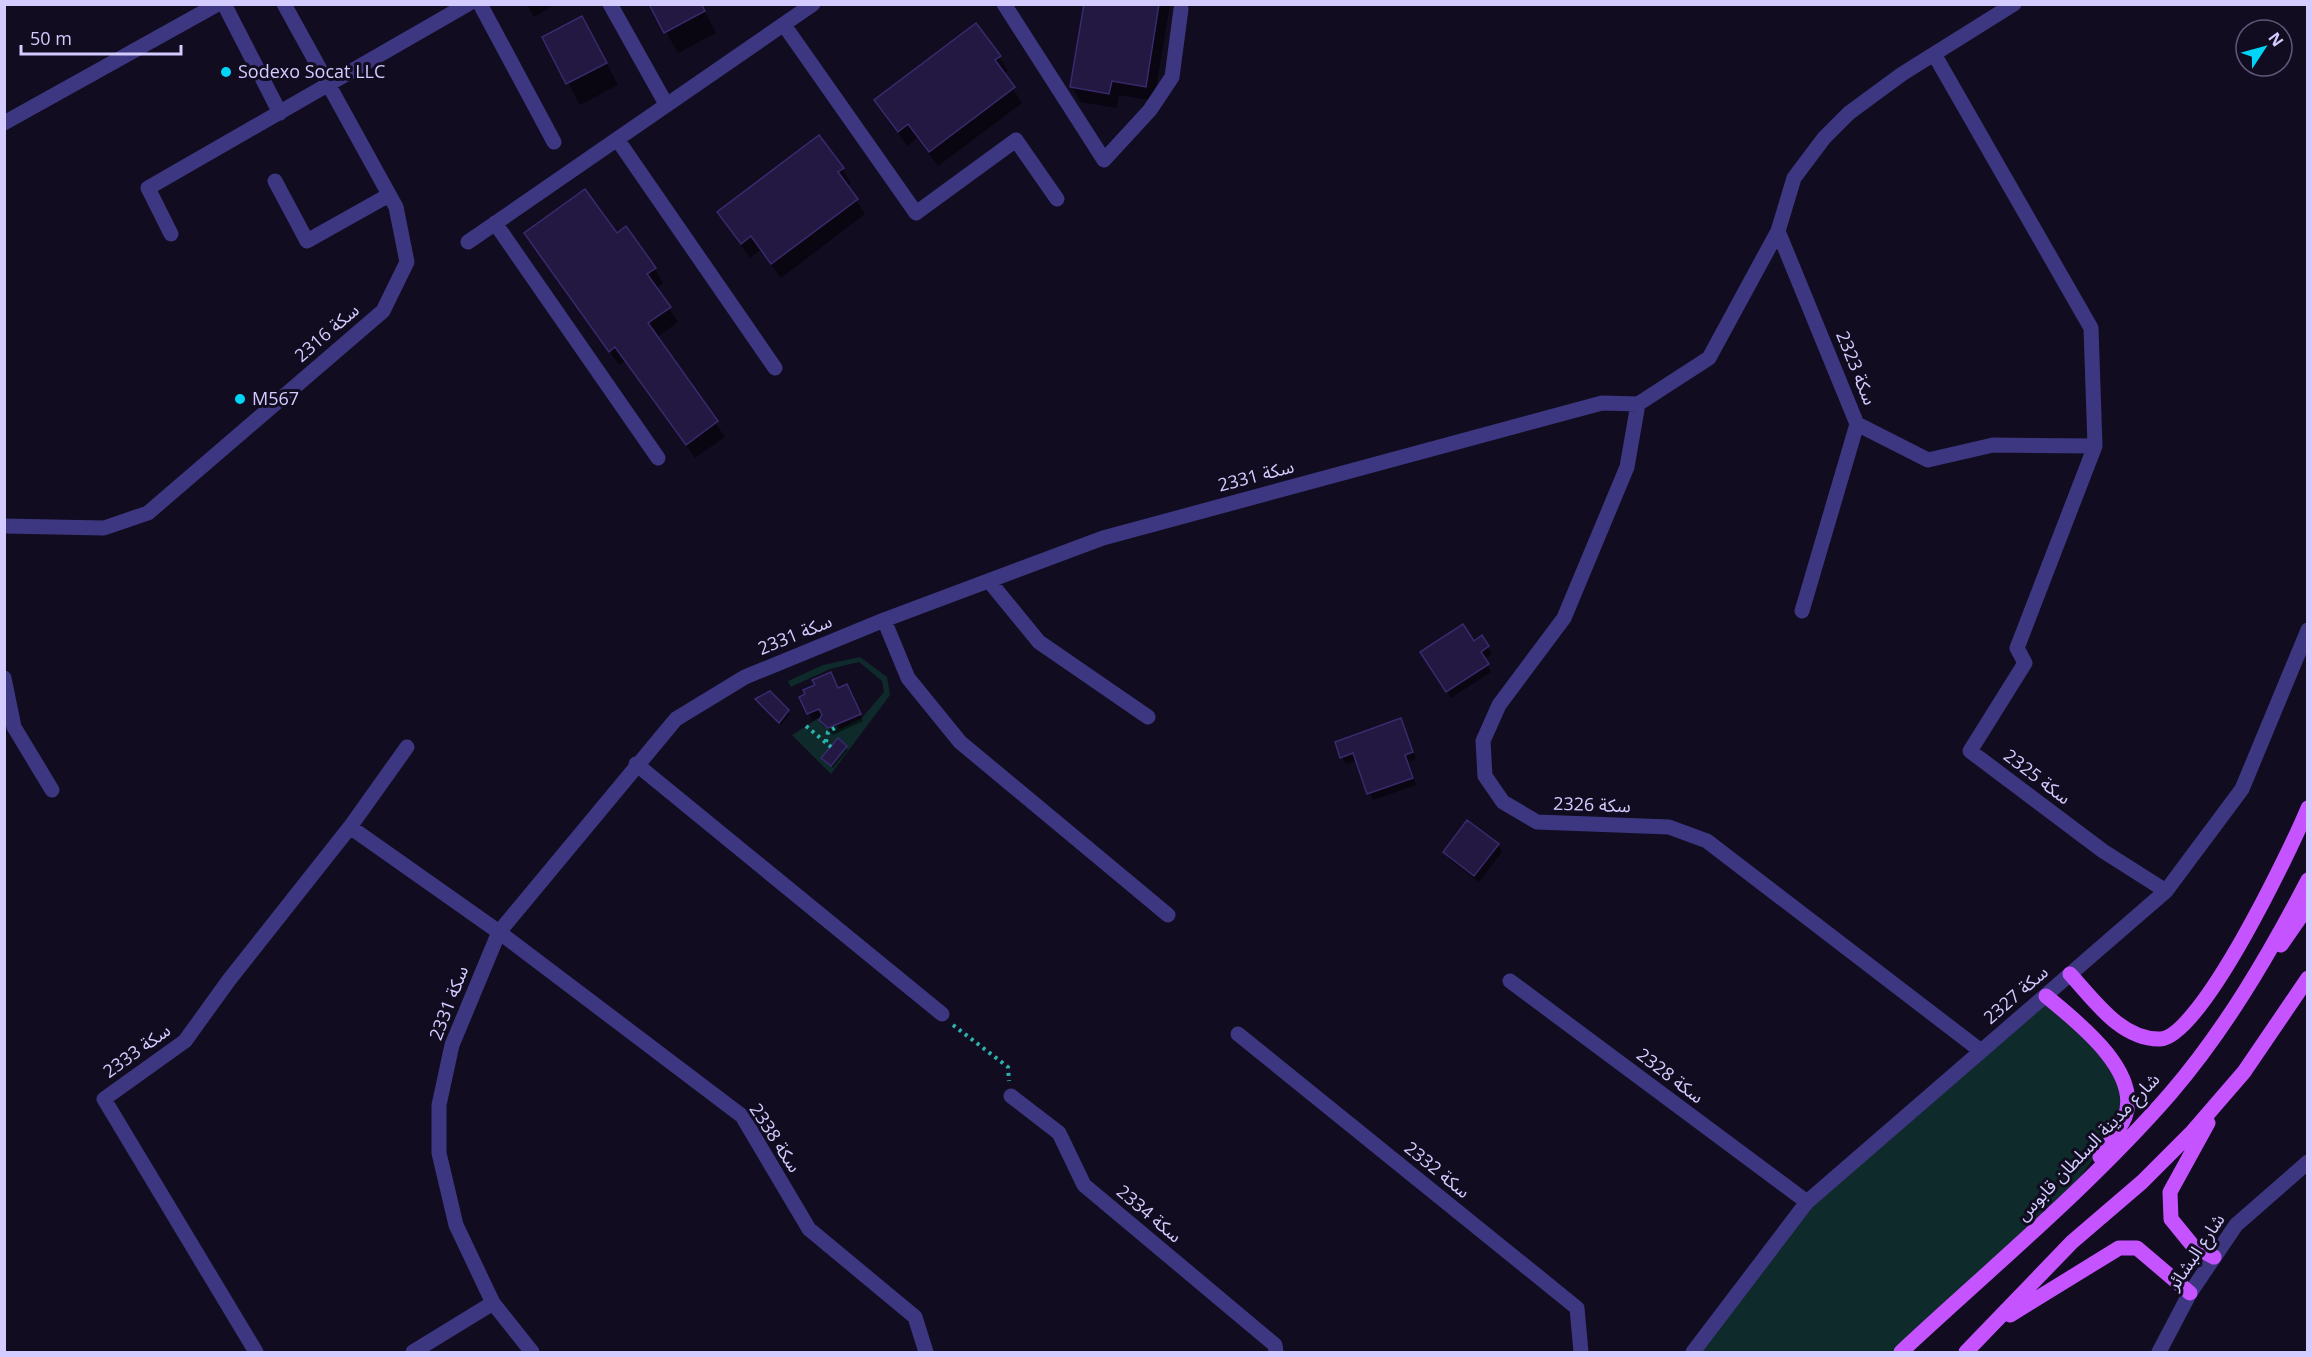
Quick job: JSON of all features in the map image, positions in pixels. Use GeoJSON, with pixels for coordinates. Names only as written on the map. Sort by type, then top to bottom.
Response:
{"type":"FeatureCollection","features":[{"type":"Feature","properties":{"kind":"main road"},"geometry":{"type":"LineString","coordinates":[[2070,974],[2115,1022],[2140,1037],[2162,1040],[2184,1025],[2206,996],[2253,923],[2307,808]]}},
{"type":"Feature","properties":{"kind":"main road","name":"شارع مدينة السلطان قابوس"},"geometry":{"type":"LineString","coordinates":[[1902,1353],[2075,1192],[2171,1092],[2210,1042],[2261,966],[2307,880]]}},
{"type":"Feature","properties":{"kind":"main road"},"geometry":{"type":"LineString","coordinates":[[2261,966],[2289,937],[2307,906]]}},
{"type":"Feature","properties":{"kind":"main road"},"geometry":{"type":"LineString","coordinates":[[1965,1353],[2072,1242],[2142,1182],[2223,1097],[2244,1072],[2307,978]]}},
{"type":"Feature","properties":{"kind":"main road"},"geometry":{"type":"LineString","coordinates":[[2046,996],[2108,1052],[2126,1086],[2125,1116],[2075,1192]]}},
{"type":"Feature","properties":{"kind":"main road"},"geometry":{"type":"LineString","coordinates":[[2214,1257],[2193,1246],[2171,1219],[2170,1192],[2223,1097]]}},
{"type":"Feature","properties":{"kind":"main road"},"geometry":{"type":"LineString","coordinates":[[1990,1327],[2119,1248],[2137,1248],[2190,1293]]}},
{"type":"Feature","properties":{"kind":"street"},"geometry":{"type":"LineString","coordinates":[[4,123],[218,4]]}},
{"type":"Feature","properties":{"kind":"street"},"geometry":{"type":"LineString","coordinates":[[224,4],[280,113]]}},
{"type":"Feature","properties":{"kind":"street","name":"2316 سكة"},"geometry":{"type":"LineString","coordinates":[[4,526],[104,528],[148,513],[383,311],[407,262],[396,207],[327,87],[284,4]]}},
{"type":"Feature","properties":{"kind":"street"},"geometry":{"type":"LineString","coordinates":[[171,234],[148,188],[468,4]]}},
{"type":"Feature","properties":{"kind":"street"},"geometry":{"type":"LineString","coordinates":[[480,4],[554,142]]}},
{"type":"Feature","properties":{"kind":"street"},"geometry":{"type":"LineString","coordinates":[[610,4],[666,104]]}},
{"type":"Feature","properties":{"kind":"street"},"geometry":{"type":"LineString","coordinates":[[468,242],[813,4]]}},
{"type":"Feature","properties":{"kind":"street"},"geometry":{"type":"LineString","coordinates":[[1004,4],[1104,160],[1150,110],[1173,77],[1181,9]]}},
{"type":"Feature","properties":{"kind":"street"},"geometry":{"type":"LineString","coordinates":[[1638,404],[1709,358],[1779,231],[1794,178],[1824,138],[1849,112],[1934,54],[2014,4]]}},
{"type":"Feature","properties":{"kind":"street"},"geometry":{"type":"LineString","coordinates":[[784,25],[916,213],[1016,140],[1057,200]]}},
{"type":"Feature","properties":{"kind":"street"},"geometry":{"type":"LineString","coordinates":[[1934,54],[2091,328],[2095,446]]}},
{"type":"Feature","properties":{"kind":"street"},"geometry":{"type":"LineString","coordinates":[[617,139],[775,368]]}},
{"type":"Feature","properties":{"kind":"street"},"geometry":{"type":"LineString","coordinates":[[275,181],[307,241],[389,195]]}},
{"type":"Feature","properties":{"kind":"street"},"geometry":{"type":"LineString","coordinates":[[495,224],[658,458]]}},
{"type":"Feature","properties":{"kind":"street","name":"سكة 2323"},"geometry":{"type":"LineString","coordinates":[[1779,231],[1857,424],[1928,460],[1993,445],[2095,446]]}},
{"type":"Feature","properties":{"kind":"street","name":"سكة 2331"},"geometry":{"type":"LineString","coordinates":[[532,1353],[493,1303],[456,1225],[439,1153],[439,1105],[452,1045],[499,932],[676,718],[745,677],[884,620],[1115,535],[1602,403],[1638,404]]}},
{"type":"Feature","properties":{"kind":"street","name":"سكة 2326"},"geometry":{"type":"LineString","coordinates":[[1638,404],[1627,467],[1564,618],[1499,705],[1483,741],[1485,776],[1503,802],[1536,822],[1669,827],[1707,841],[1981,1051]]}},
{"type":"Feature","properties":{"kind":"street"},"geometry":{"type":"LineString","coordinates":[[1802,610],[1857,424]]}},
{"type":"Feature","properties":{"kind":"street","name":"سكة 2325"},"geometry":{"type":"LineString","coordinates":[[2095,446],[2017,648],[2025,663],[1970,752],[2103,851],[2166,891]]}},
{"type":"Feature","properties":{"kind":"street"},"geometry":{"type":"LineString","coordinates":[[989,581],[1039,642],[1148,717]]}},
{"type":"Feature","properties":{"kind":"street"},"geometry":{"type":"LineString","coordinates":[[884,620],[908,678],[960,742],[1168,915]]}},
{"type":"Feature","properties":{"kind":"street","name":"سكة 2327"},"geometry":{"type":"LineString","coordinates":[[1693,1353],[1808,1202],[2166,891],[2242,789],[2307,630]]}},
{"type":"Feature","properties":{"kind":"street"},"geometry":{"type":"LineString","coordinates":[[4,678],[14,728],[52,790]]}},
{"type":"Feature","properties":{"kind":"street","name":"سكة 2333"},"geometry":{"type":"LineString","coordinates":[[256,1353],[104,1099],[185,1041],[229,980],[350,827],[407,747]]}},
{"type":"Feature","properties":{"kind":"street"},"geometry":{"type":"LineString","coordinates":[[636,764],[942,1014]]}},
{"type":"Feature","properties":{"kind":"street"},"geometry":{"type":"LineString","coordinates":[[350,827],[499,932]]}},
{"type":"Feature","properties":{"kind":"street","name":"سكة 2338"},"geometry":{"type":"LineString","coordinates":[[499,932],[742,1116],[809,1229],[915,1317],[926,1353]]}},
{"type":"Feature","properties":{"kind":"street","name":"سكة 2328"},"geometry":{"type":"LineString","coordinates":[[1510,981],[1808,1202]]}},
{"type":"Feature","properties":{"kind":"street","name":"سكة 2332"},"geometry":{"type":"LineString","coordinates":[[1238,1035],[1577,1308],[1581,1353]]}},
{"type":"Feature","properties":{"kind":"street","name":"سكة 2334"},"geometry":{"type":"LineString","coordinates":[[1011,1096],[1059,1133],[1084,1185],[1275,1345],[1276,1353]]}},
{"type":"Feature","properties":{"kind":"street","name":"شارع البشائر"},"geometry":{"type":"LineString","coordinates":[[2159,1353],[2190,1293],[2236,1225],[2307,1162]]}},
{"type":"Feature","properties":{"kind":"street"},"geometry":{"type":"LineString","coordinates":[[413,1353],[493,1303]]}},
{"type":"Feature","properties":{"kind":"path"},"geometry":{"type":"LineString","coordinates":[[806,726],[831,747]]}},
{"type":"Feature","properties":{"kind":"path"},"geometry":{"type":"LineString","coordinates":[[826,742],[828,732],[838,726]]}},
{"type":"Feature","properties":{"kind":"path"},"geometry":{"type":"LineString","coordinates":[[942,1014],[954,1026],[1008,1067],[1011,1096]]}},
{"type":"Feature","properties":{"kind":"green space"},"geometry":{"type":"Polygon","coordinates":[[[860,657],[887,677],[890,695],[831,774],[792,735],[820,717],[819,721],[824,727],[837,724],[840,729],[862,718],[884,692],[882,681],[859,662],[830,669],[791,687],[788,681],[823,665],[860,657]]]}},
{"type":"Feature","properties":{"kind":"green space"},"geometry":{"type":"Polygon","coordinates":[[[2045,999],[2074,1022],[2123,1086],[2123,1116],[2072,1189],[1896,1352],[1697,1352],[1808,1205],[2045,999]]]}},
{"type":"Feature","properties":{"kind":"building"},"geometry":{"type":"Polygon","coordinates":[[[649,4],[701,4],[705,11],[664,33],[649,4]]]}},
{"type":"Feature","properties":{"kind":"building"},"geometry":{"type":"Polygon","coordinates":[[[1084,4],[1159,4],[1146,87],[1112,81],[1109,94],[1070,87],[1084,4]]]}},
{"type":"Feature","properties":{"kind":"building"},"geometry":{"type":"Polygon","coordinates":[[[582,16],[607,63],[566,84],[542,37],[582,16]]]}},
{"type":"Feature","properties":{"kind":"building"},"geometry":{"type":"Polygon","coordinates":[[[976,23],[1001,56],[995,60],[1015,87],[929,152],[908,124],[898,132],[874,100],[976,23]]]}},
{"type":"Feature","properties":{"kind":"building"},"geometry":{"type":"Polygon","coordinates":[[[819,135],[844,168],[838,172],[858,199],[771,264],[751,236],[741,244],[717,212],[819,135]]]}},
{"type":"Feature","properties":{"kind":"building"},"geometry":{"type":"Polygon","coordinates":[[[585,189],[617,233],[626,226],[656,268],[647,274],[671,307],[648,323],[718,421],[686,445],[615,347],[609,352],[524,233],[585,189]]]}},
{"type":"Feature","properties":{"kind":"building"},"geometry":{"type":"Polygon","coordinates":[[[1463,624],[1474,641],[1482,635],[1489,646],[1481,652],[1489,664],[1446,692],[1420,652],[1463,624]]]}},
{"type":"Feature","properties":{"kind":"building"},"geometry":{"type":"Polygon","coordinates":[[[831,672],[838,688],[847,684],[861,714],[828,728],[819,720],[822,715],[819,709],[807,714],[799,697],[805,694],[803,690],[815,685],[812,680],[831,672]]]}},
{"type":"Feature","properties":{"kind":"building"},"geometry":{"type":"Polygon","coordinates":[[[770,691],[789,710],[779,723],[755,699],[770,691]]]}},
{"type":"Feature","properties":{"kind":"building"},"geometry":{"type":"Polygon","coordinates":[[[1401,718],[1413,752],[1405,755],[1413,778],[1367,794],[1353,753],[1340,758],[1335,742],[1401,718]]]}},
{"type":"Feature","properties":{"kind":"building"},"geometry":{"type":"Polygon","coordinates":[[[838,738],[847,746],[831,766],[821,758],[838,738]]]}},
{"type":"Feature","properties":{"kind":"building"},"geometry":{"type":"Polygon","coordinates":[[[1467,820],[1499,844],[1474,876],[1443,852],[1467,820]]]}},
{"type":"Feature","properties":{"kind":"place","name":"Sodexo Socat LLC"},"geometry":{"type":"Point","coordinates":[226,72]}},
{"type":"Feature","properties":{"kind":"place","name":"M567"},"geometry":{"type":"Point","coordinates":[240,399]}}]}
